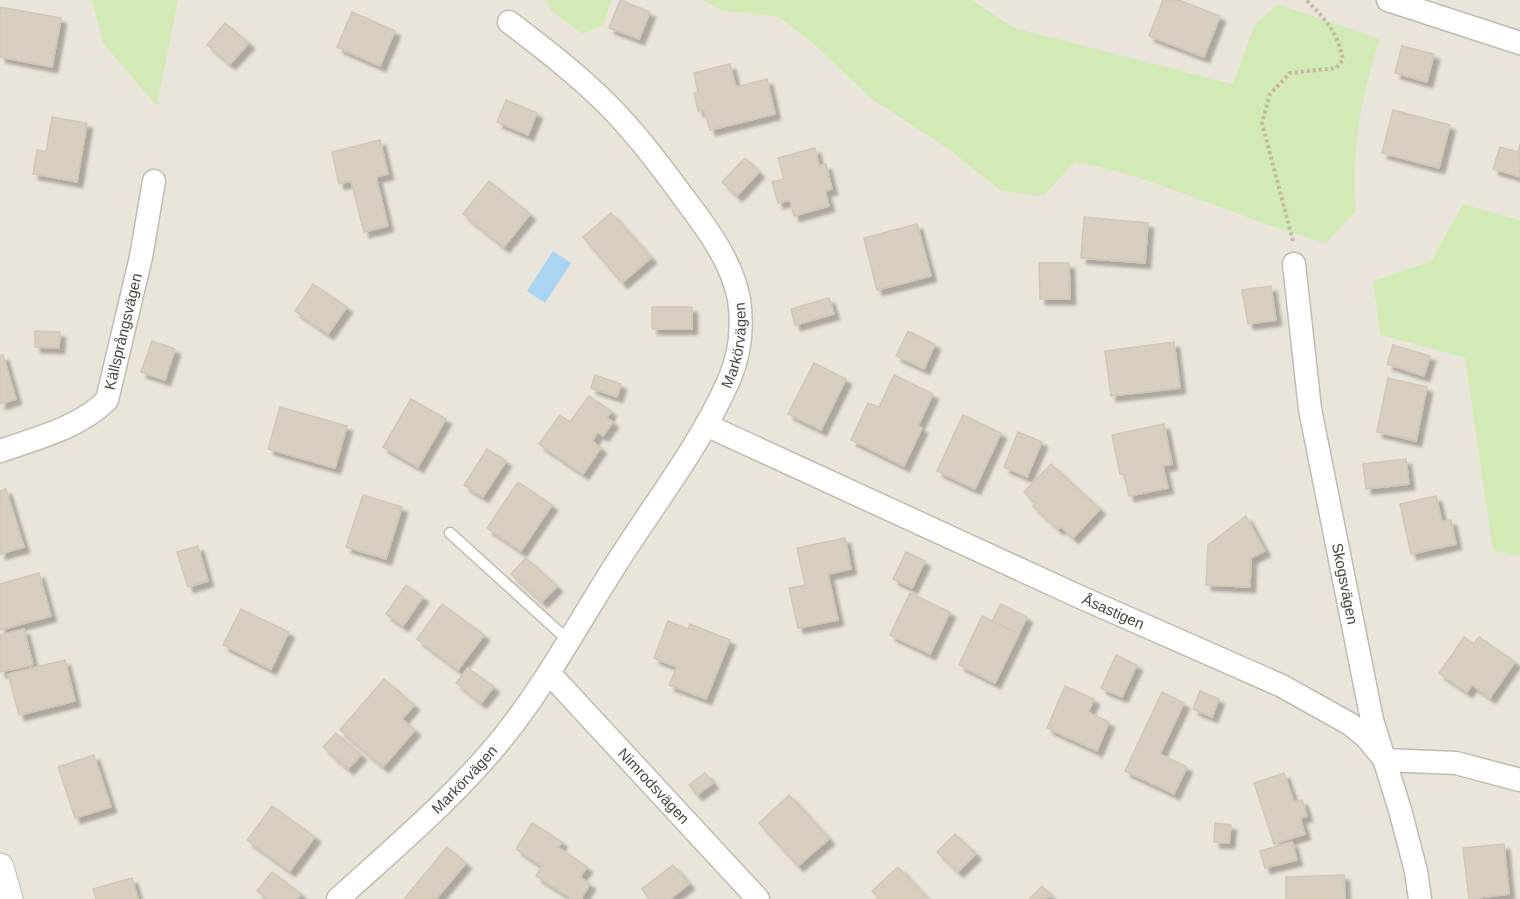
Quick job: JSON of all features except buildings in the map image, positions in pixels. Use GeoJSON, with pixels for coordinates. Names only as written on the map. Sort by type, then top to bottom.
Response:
{"type":"FeatureCollection","features":[{"type":"Feature","properties":{"kind":"street"},"geometry":{"type":"LineString","coordinates":[[1388,0],[1520,43]]}},
{"type":"Feature","properties":{"kind":"street","name":"Markörvägen"},"geometry":{"type":"LineString","coordinates":[[338,899],[432,812],[503,736],[549,673],[706,425],[729,380],[739,351],[741,328],[738,298],[728,265],[707,229],[657,161],[607,104],[556,58],[509,22]]}},
{"type":"Feature","properties":{"kind":"street","name":"Källsprångsvägen"},"geometry":{"type":"LineString","coordinates":[[0,451],[63,428],[95,411],[107,400],[141,257],[154,181]]}},
{"type":"Feature","properties":{"kind":"street","name":"Skogsvägen"},"geometry":{"type":"LineString","coordinates":[[1294,264],[1310,409],[1372,720],[1416,871],[1420,899]]}},
{"type":"Feature","properties":{"kind":"street","name":"Åsastigen"},"geometry":{"type":"LineString","coordinates":[[706,425],[1070,592],[1282,686],[1350,724],[1366,737],[1385,760]]}},
{"type":"Feature","properties":{"kind":"street","name":"Nimrodsvägen"},"geometry":{"type":"LineString","coordinates":[[549,673],[758,899]]}},
{"type":"Feature","properties":{"kind":"street"},"geometry":{"type":"LineString","coordinates":[[1385,760],[1456,763],[1520,780]]}},
{"type":"Feature","properties":{"kind":"street"},"geometry":{"type":"LineString","coordinates":[[0,867],[9,899]]}},
{"type":"Feature","properties":{"kind":"lane"},"geometry":{"type":"LineString","coordinates":[[450,533],[569,641]]}},
{"type":"Feature","properties":{"kind":"path"},"geometry":{"type":"LineString","coordinates":[[1294,264],[1290,223],[1262,123],[1270,94],[1290,73],[1336,68],[1344,60],[1339,40],[1327,20],[1306,0]]}},
{"type":"Feature","properties":{"kind":"shaded area"},"geometry":{"type":"Polygon","coordinates":[[[0,0],[1520,0],[1520,220],[1463,204],[1431,261],[1373,281],[1380,335],[1465,358],[1493,551],[1520,556],[1520,899],[0,899],[0,0]]]}},
{"type":"Feature","properties":{"kind":"green space"},"geometry":{"type":"Polygon","coordinates":[[[92,0],[178,0],[157,106],[103,43],[92,0]]]}},
{"type":"Feature","properties":{"kind":"green space"},"geometry":{"type":"Polygon","coordinates":[[[545,0],[611,0],[604,24],[582,34],[551,10],[545,0]]]}},
{"type":"Feature","properties":{"kind":"green space"},"geometry":{"type":"Polygon","coordinates":[[[702,0],[972,0],[1014,28],[1233,84],[1255,24],[1278,4],[1380,39],[1363,103],[1356,145],[1356,211],[1326,243],[1294,234],[1139,178],[1075,162],[1043,196],[1001,191],[950,150],[872,99],[814,44],[779,17],[722,10],[702,0]]]}},
{"type":"Feature","properties":{"kind":"green space"},"geometry":{"type":"Polygon","coordinates":[[[1463,204],[1520,220],[1520,556],[1493,551],[1465,358],[1380,335],[1373,281],[1431,261],[1463,204]]]}},
{"type":"Feature","properties":{"kind":"water"},"geometry":{"type":"Polygon","coordinates":[[[553,251],[571,263],[545,303],[527,291],[553,251]]]}}]}
